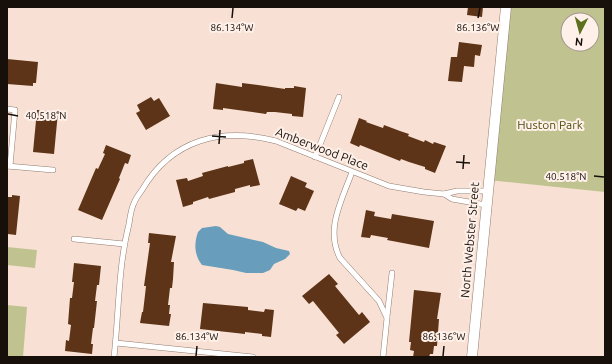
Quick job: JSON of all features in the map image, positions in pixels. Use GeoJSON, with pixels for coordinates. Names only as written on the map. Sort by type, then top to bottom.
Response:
{"type":"FeatureCollection","features":[{"type":"Feature","properties":{"kind":"street","name":"North Webster Street"},"geometry":{"type":"LineString","coordinates":[[472,357],[506,7]]}},
{"type":"Feature","properties":{"kind":"lane"},"geometry":{"type":"LineString","coordinates":[[315,157],[339,97]]}},
{"type":"Feature","properties":{"kind":"lane"},"geometry":{"type":"LineString","coordinates":[[7,109],[15,110],[8,166],[53,170]]}},
{"type":"Feature","properties":{"kind":"lane","name":"Amberwood Place"},"geometry":{"type":"LineString","coordinates":[[114,357],[124,244],[134,203],[149,177],[162,162],[191,144],[209,139],[238,135],[259,137],[276,141],[389,186],[444,194],[457,191],[488,191]]}},
{"type":"Feature","properties":{"kind":"lane"},"geometry":{"type":"LineString","coordinates":[[352,172],[334,219],[333,234],[336,252],[379,301],[387,318]]}},
{"type":"Feature","properties":{"kind":"lane","name":"Amberwood Place"},"geometry":{"type":"LineString","coordinates":[[444,194],[452,199],[486,205]]}},
{"type":"Feature","properties":{"kind":"lane"},"geometry":{"type":"LineString","coordinates":[[74,239],[124,244]]}},
{"type":"Feature","properties":{"kind":"lane"},"geometry":{"type":"LineString","coordinates":[[383,357],[392,273]]}},
{"type":"Feature","properties":{"kind":"lane"},"geometry":{"type":"LineString","coordinates":[[116,343],[253,357]]}},
{"type":"Feature","properties":{"kind":"green space","name":"Huston Park"},"geometry":{"type":"Polygon","coordinates":[[[506,7],[605,7],[605,192],[488,180],[506,7]]]}},
{"type":"Feature","properties":{"kind":"green space"},"geometry":{"type":"Polygon","coordinates":[[[7,247],[37,250],[35,268],[7,265],[7,247]]]}},
{"type":"Feature","properties":{"kind":"green space"},"geometry":{"type":"Polygon","coordinates":[[[7,305],[27,307],[23,357],[7,357],[7,305]]]}},
{"type":"Feature","properties":{"kind":"water"},"geometry":{"type":"Polygon","coordinates":[[[216,226],[220,227],[228,234],[263,242],[276,248],[289,251],[290,254],[285,259],[274,264],[270,270],[263,273],[246,273],[202,265],[196,253],[196,240],[198,232],[202,228],[216,226]]]}},
{"type":"Feature","properties":{"kind":"building"},"geometry":{"type":"Polygon","coordinates":[[[468,7],[483,7],[482,17],[467,15],[468,7]]]}},
{"type":"Feature","properties":{"kind":"building"},"geometry":{"type":"Polygon","coordinates":[[[459,42],[482,45],[480,56],[475,55],[474,67],[464,66],[462,82],[448,81],[451,57],[457,57],[459,42]]]}},
{"type":"Feature","properties":{"kind":"building"},"geometry":{"type":"Polygon","coordinates":[[[7,59],[38,62],[36,83],[33,83],[33,86],[7,84],[7,59]]]}},
{"type":"Feature","properties":{"kind":"building"},"geometry":{"type":"Polygon","coordinates":[[[216,83],[242,87],[242,83],[285,89],[294,88],[294,86],[306,88],[303,117],[275,112],[267,112],[266,114],[223,108],[223,110],[213,109],[216,83]]]}},
{"type":"Feature","properties":{"kind":"building"},"geometry":{"type":"Polygon","coordinates":[[[151,97],[154,101],[159,98],[170,116],[146,130],[136,113],[140,111],[137,105],[151,97]]]}},
{"type":"Feature","properties":{"kind":"building"},"geometry":{"type":"Polygon","coordinates":[[[37,110],[58,112],[54,154],[33,152],[37,110]]]}},
{"type":"Feature","properties":{"kind":"building"},"geometry":{"type":"Polygon","coordinates":[[[359,118],[383,128],[384,125],[409,134],[408,136],[424,142],[425,140],[433,144],[434,142],[446,146],[435,173],[425,169],[425,167],[401,159],[400,161],[360,145],[359,147],[350,143],[359,118]]]}},
{"type":"Feature","properties":{"kind":"building"},"geometry":{"type":"Polygon","coordinates":[[[106,145],[131,155],[128,164],[125,163],[119,178],[120,179],[102,220],[78,210],[96,168],[98,169],[105,154],[103,153],[106,145]]]}},
{"type":"Feature","properties":{"kind":"building"},"geometry":{"type":"Polygon","coordinates":[[[253,159],[260,185],[250,187],[250,185],[235,189],[235,192],[209,199],[208,197],[183,207],[176,180],[187,178],[188,181],[203,176],[202,173],[244,163],[244,161],[253,159]]]}},
{"type":"Feature","properties":{"kind":"building"},"geometry":{"type":"Polygon","coordinates":[[[291,176],[307,183],[305,187],[314,191],[305,211],[298,208],[296,211],[279,204],[291,176]]]}},
{"type":"Feature","properties":{"kind":"building"},"geometry":{"type":"Polygon","coordinates":[[[12,195],[20,196],[16,235],[8,234],[7,232],[7,197],[12,197],[12,195]]]}},
{"type":"Feature","properties":{"kind":"building"},"geometry":{"type":"Polygon","coordinates":[[[366,210],[375,212],[374,216],[391,219],[392,214],[434,221],[429,248],[387,240],[388,238],[371,235],[370,238],[361,237],[366,210]]]}},
{"type":"Feature","properties":{"kind":"building"},"geometry":{"type":"Polygon","coordinates":[[[149,233],[176,236],[171,262],[174,262],[172,288],[170,288],[168,305],[170,305],[169,314],[171,314],[169,326],[140,323],[143,312],[146,286],[144,286],[150,243],[148,243],[149,233]]]}},
{"type":"Feature","properties":{"kind":"building"},"geometry":{"type":"Polygon","coordinates":[[[74,263],[101,266],[99,285],[97,285],[95,301],[97,301],[91,344],[93,344],[92,354],[65,351],[66,340],[69,341],[71,325],[68,324],[70,298],[72,298],[74,282],[72,282],[74,263]]]}},
{"type":"Feature","properties":{"kind":"building"},"geometry":{"type":"Polygon","coordinates":[[[329,274],[338,284],[335,286],[359,315],[362,312],[370,322],[344,344],[336,335],[339,333],[313,301],[309,304],[302,296],[329,274]]]}},
{"type":"Feature","properties":{"kind":"building"},"geometry":{"type":"Polygon","coordinates":[[[414,290],[441,293],[437,319],[439,319],[437,346],[434,346],[433,354],[430,354],[429,357],[413,357],[414,351],[410,350],[411,342],[409,342],[414,290]]]}},
{"type":"Feature","properties":{"kind":"building"},"geometry":{"type":"Polygon","coordinates":[[[203,303],[248,307],[248,310],[264,312],[265,309],[274,310],[271,337],[262,336],[262,334],[245,332],[245,334],[200,329],[203,303]]]}}]}
